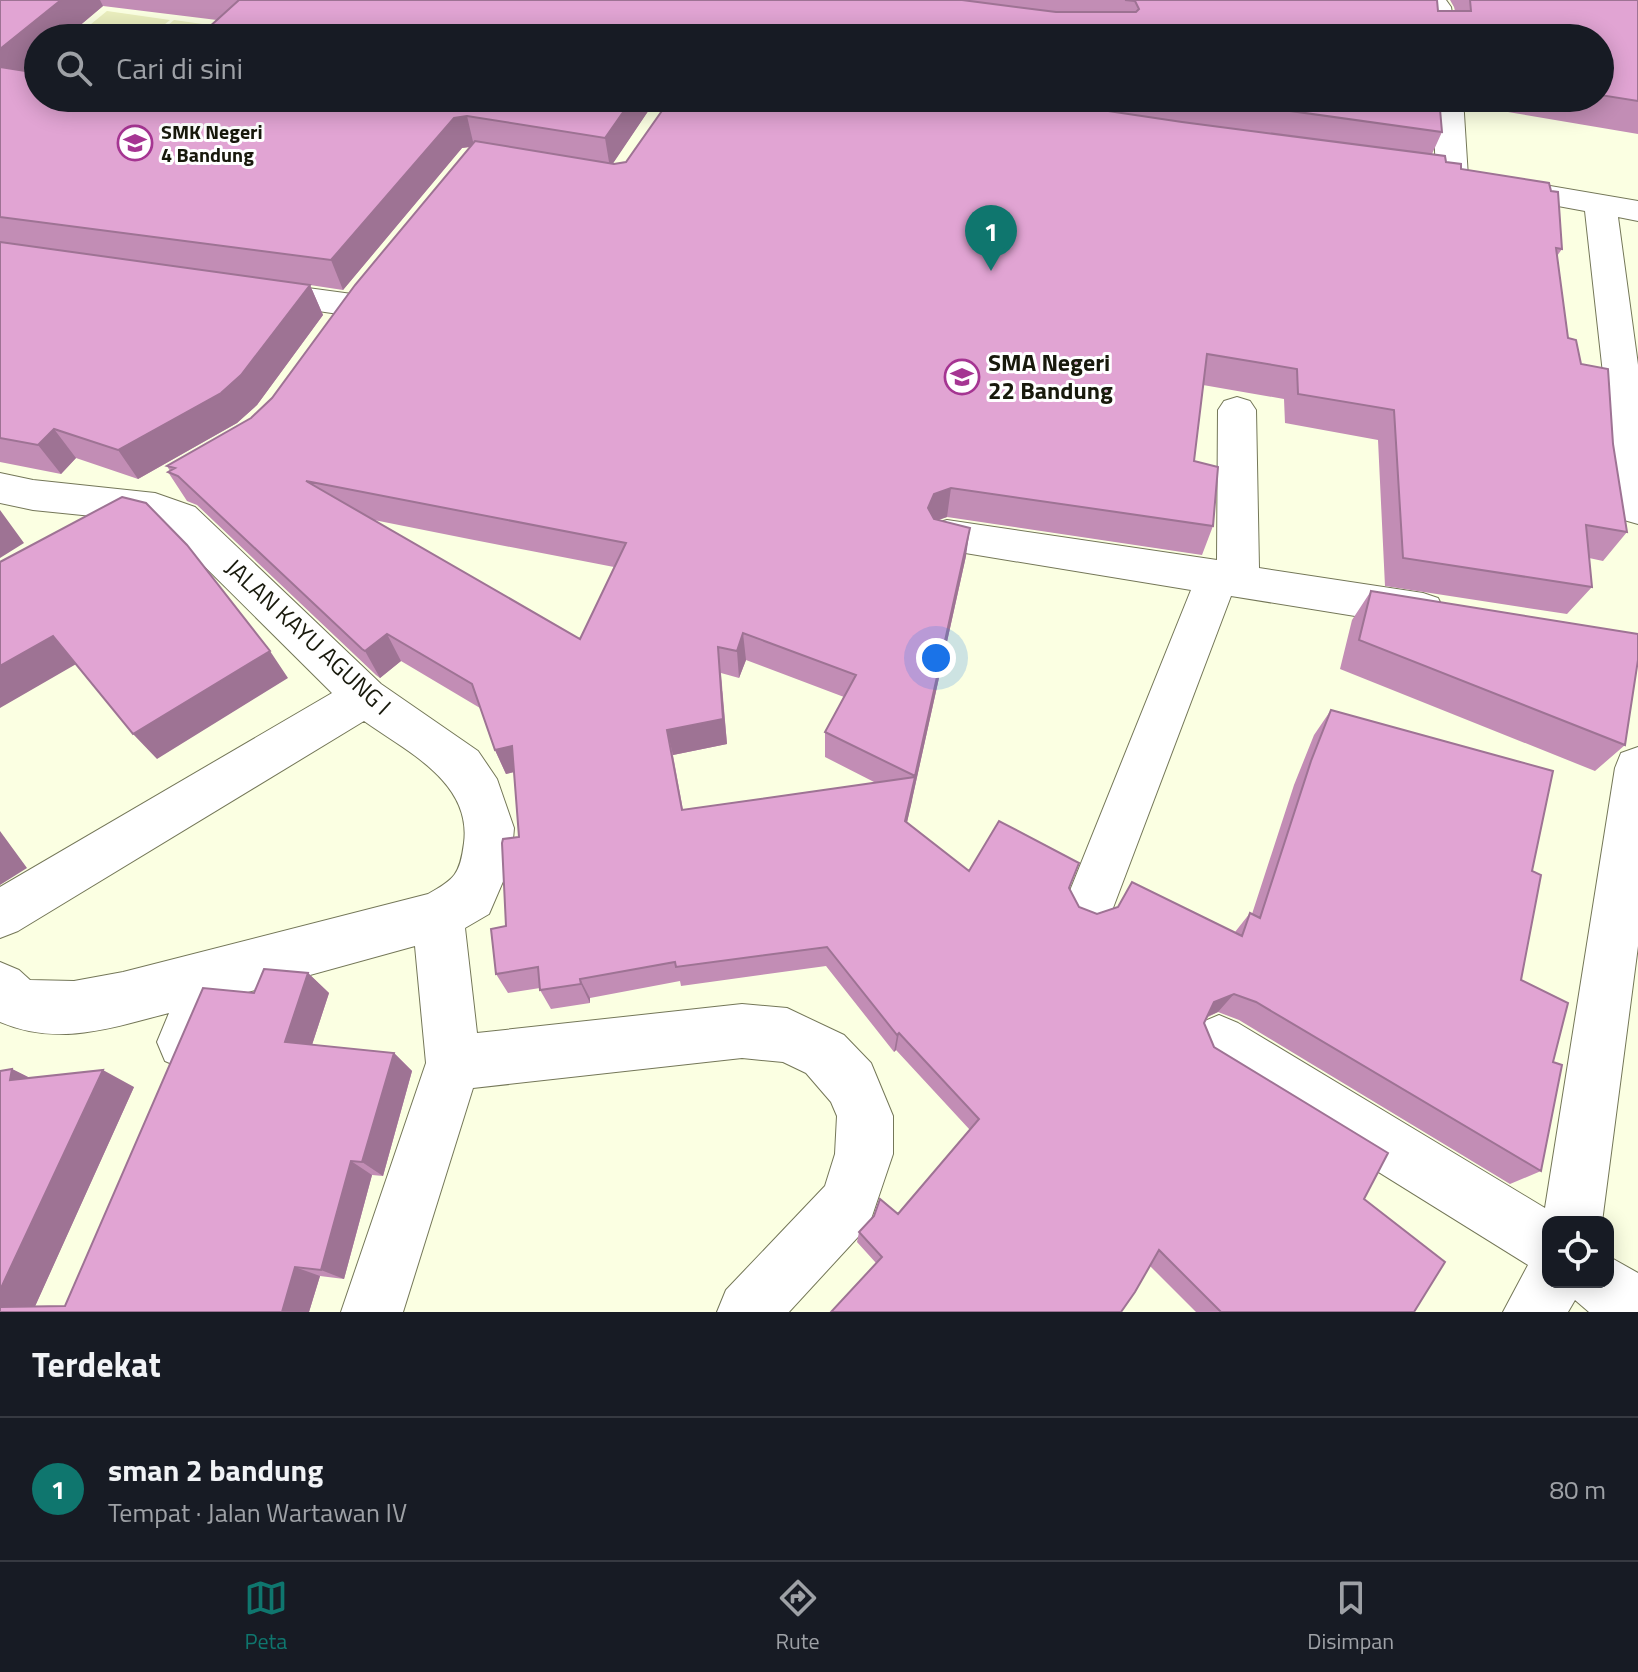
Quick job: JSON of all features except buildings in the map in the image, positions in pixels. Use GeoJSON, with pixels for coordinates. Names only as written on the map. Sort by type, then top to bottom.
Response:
{"type":"FeatureCollection","features":[{"type":"Feature","properties":{"kind":"street"},"geometry":{"type":"LineString","coordinates":[[1432,0],[1438,7],[1440,24]]}},
{"type":"Feature","properties":{"kind":"street"},"geometry":{"type":"LineString","coordinates":[[1447,112],[1440,176],[1638,211]]}},
{"type":"Feature","properties":{"kind":"street"},"geometry":{"type":"LineString","coordinates":[[1600,206],[1638,509]]}},
{"type":"Feature","properties":{"kind":"street"},"geometry":{"type":"LineString","coordinates":[[222,287],[353,305]]}},
{"type":"Feature","properties":{"kind":"street"},"geometry":{"type":"LineString","coordinates":[[1088,908],[1228,578],[1237,410]]}},
{"type":"Feature","properties":{"kind":"street"},"geometry":{"type":"LineString","coordinates":[[75,536],[177,479]]}},
{"type":"Feature","properties":{"kind":"street","name":"JALAN KAYU AGUNG I"},"geometry":{"type":"LineString","coordinates":[[0,488],[33,495],[155,508],[181,518],[365,697],[461,765],[480,794],[490,828],[486,863],[471,897],[438,916],[213,976],[83,1005],[38,1009],[8,999],[0,988]]}},
{"type":"Feature","properties":{"kind":"street"},"geometry":{"type":"LineString","coordinates":[[947,535],[1453,615]]}},
{"type":"Feature","properties":{"kind":"street"},"geometry":{"type":"LineString","coordinates":[[0,914],[365,697]]}},
{"type":"Feature","properties":{"kind":"street"},"geometry":{"type":"LineString","coordinates":[[1573,1216],[1638,768]]}},
{"type":"Feature","properties":{"kind":"street"},"geometry":{"type":"LineString","coordinates":[[372,1312],[453,1063],[438,916]]}},
{"type":"Feature","properties":{"kind":"street"},"geometry":{"type":"LineString","coordinates":[[162,1093],[213,976]]}},
{"type":"Feature","properties":{"kind":"street"},"geometry":{"type":"LineString","coordinates":[[453,1063],[742,1031],[787,1035],[825,1054],[851,1083],[865,1116],[864,1154],[848,1204],[748,1312]]}},
{"type":"Feature","properties":{"kind":"street"},"geometry":{"type":"LineString","coordinates":[[1219,1042],[1542,1240]]}},
{"type":"Feature","properties":{"kind":"street"},"geometry":{"type":"LineString","coordinates":[[1534,1312],[1548,1288]]}},
{"type":"Feature","properties":{"kind":"street"},"geometry":{"type":"LineString","coordinates":[[1607,1288],[1638,1309]]}},
{"type":"Feature","properties":{"kind":"green space"},"geometry":{"type":"Polygon","coordinates":[[[107,11],[170,20],[165,24],[91,24],[107,11]]]}},
{"type":"Feature","properties":{"kind":"green space"},"geometry":{"type":"Polygon","coordinates":[[[174,20],[202,24],[169,24],[174,20]]]}},
{"type":"Feature","properties":{"kind":"place","name":"SMK Negeri 4 Bandung"},"geometry":{"type":"Point","coordinates":[135,143]}},
{"type":"Feature","properties":{"kind":"place","name":"sman 2 bandung"},"geometry":{"type":"Point","coordinates":[991,271]}},
{"type":"Feature","properties":{"kind":"place","name":"SMA Negeri 22 Bandung"},"geometry":{"type":"Point","coordinates":[962,377]}}]}
